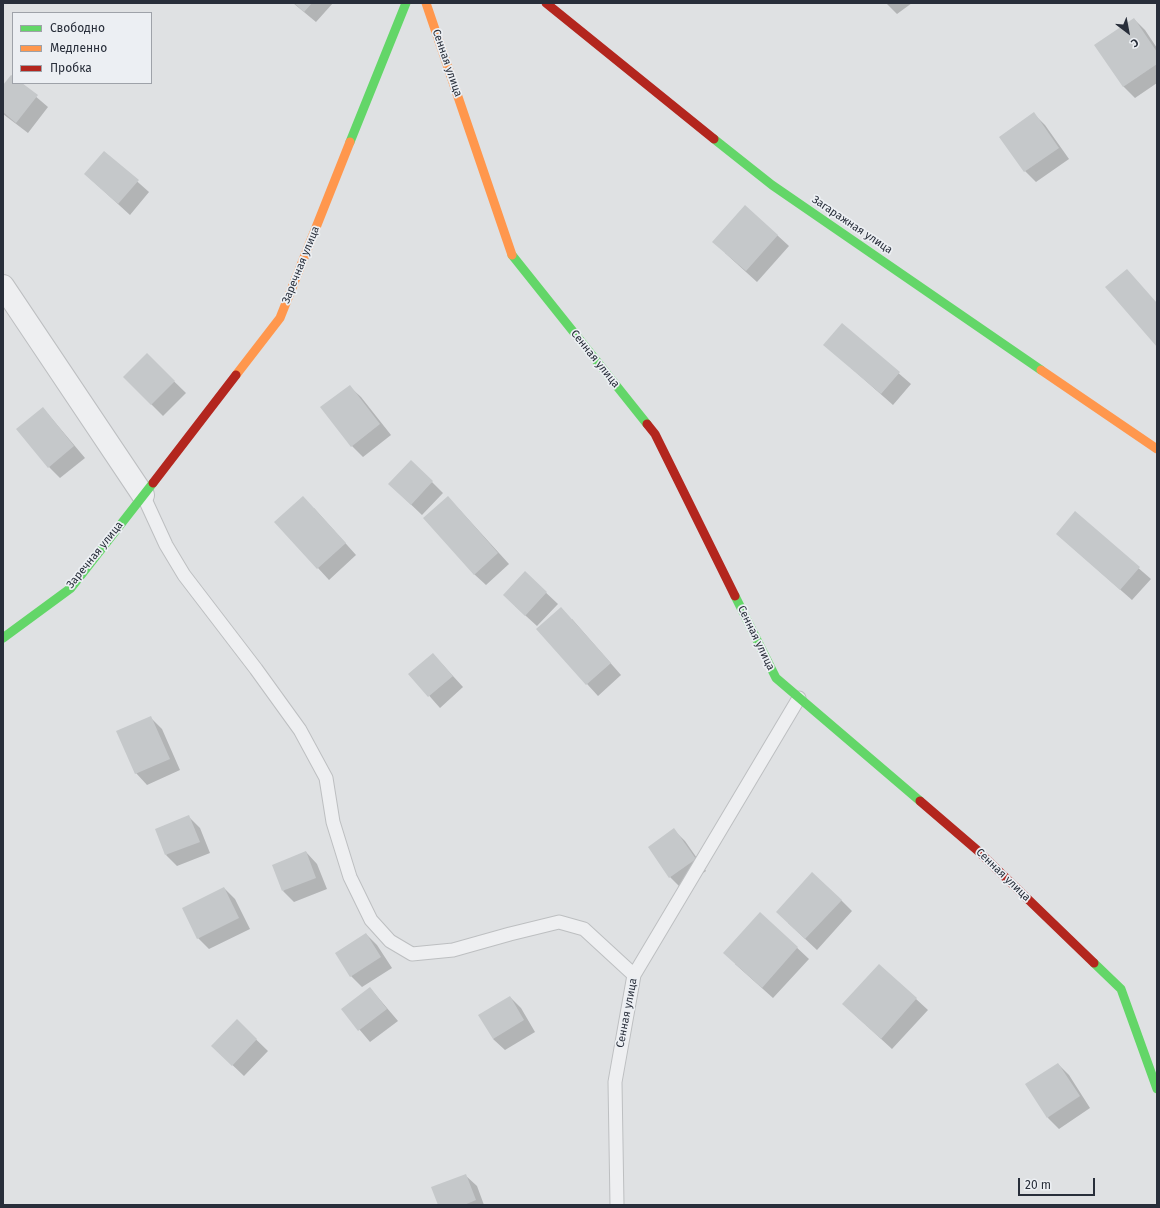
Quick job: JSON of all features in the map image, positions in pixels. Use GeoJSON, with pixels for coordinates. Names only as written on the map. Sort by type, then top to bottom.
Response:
{"type":"FeatureCollection","features":[{"type":"Feature","properties":{"kind":"street","name":"Заречная улица"},"geometry":{"type":"LineString","coordinates":[[3,638],[71,588],[280,318],[406,3]]}},
{"type":"Feature","properties":{"kind":"street","name":"Сенная улица"},"geometry":{"type":"LineString","coordinates":[[426,3],[512,256],[655,434],[776,678],[977,850],[1121,989],[1157,1089]]}},
{"type":"Feature","properties":{"kind":"street","name":"Загаражная улица"},"geometry":{"type":"LineString","coordinates":[[546,3],[772,185],[1157,448]]}},
{"type":"Feature","properties":{"kind":"street"},"geometry":{"type":"LineString","coordinates":[[3,286],[143,495]]}},
{"type":"Feature","properties":{"kind":"lane"},"geometry":{"type":"LineString","coordinates":[[143,495],[166,545],[184,575],[256,669],[300,730],[326,778],[333,822],[350,877],[371,920],[390,941],[412,954],[453,950],[559,922],[584,929],[634,975]]}},
{"type":"Feature","properties":{"kind":"lane","name":"Сенная улица"},"geometry":{"type":"LineString","coordinates":[[617,1205],[614,1082],[634,975],[799,698]]}},
{"type":"Feature","properties":{"kind":"building"},"geometry":{"type":"Polygon","coordinates":[[[294,3],[312,3],[304,12],[294,3]]]}},
{"type":"Feature","properties":{"kind":"building"},"geometry":{"type":"Polygon","coordinates":[[[1134,18],[1157,52],[1157,64],[1123,87],[1094,45],[1134,18]]]}},
{"type":"Feature","properties":{"kind":"building"},"geometry":{"type":"Polygon","coordinates":[[[11,75],[12,84],[23,84],[38,95],[16,123],[3,112],[3,85],[11,75]]]}},
{"type":"Feature","properties":{"kind":"building"},"geometry":{"type":"Polygon","coordinates":[[[1034,112],[1059,148],[1024,172],[999,137],[1034,112]]]}},
{"type":"Feature","properties":{"kind":"building"},"geometry":{"type":"Polygon","coordinates":[[[104,151],[139,180],[118,204],[84,174],[104,151]]]}},
{"type":"Feature","properties":{"kind":"building"},"geometry":{"type":"Polygon","coordinates":[[[745,205],[778,235],[746,271],[712,242],[745,205]]]}},
{"type":"Feature","properties":{"kind":"building"},"geometry":{"type":"Polygon","coordinates":[[[1127,269],[1157,303],[1157,347],[1105,287],[1127,269]]]}},
{"type":"Feature","properties":{"kind":"building"},"geometry":{"type":"Polygon","coordinates":[[[842,323],[900,372],[881,394],[823,345],[842,323]]]}},
{"type":"Feature","properties":{"kind":"building"},"geometry":{"type":"Polygon","coordinates":[[[147,353],[175,381],[151,405],[123,377],[147,353]]]}},
{"type":"Feature","properties":{"kind":"building"},"geometry":{"type":"Polygon","coordinates":[[[350,385],[380,424],[351,447],[320,407],[350,385]]]}},
{"type":"Feature","properties":{"kind":"building"},"geometry":{"type":"Polygon","coordinates":[[[43,407],[74,446],[48,468],[16,429],[43,407]]]}},
{"type":"Feature","properties":{"kind":"building"},"geometry":{"type":"Polygon","coordinates":[[[411,460],[433,481],[411,505],[388,484],[411,460]]]}},
{"type":"Feature","properties":{"kind":"building"},"geometry":{"type":"Polygon","coordinates":[[[303,496],[346,543],[317,569],[274,522],[303,496]]]}},
{"type":"Feature","properties":{"kind":"building"},"geometry":{"type":"Polygon","coordinates":[[[448,496],[498,553],[474,575],[423,518],[448,496]]]}},
{"type":"Feature","properties":{"kind":"building"},"geometry":{"type":"Polygon","coordinates":[[[1075,511],[1140,567],[1120,590],[1056,534],[1075,511]]]}},
{"type":"Feature","properties":{"kind":"building"},"geometry":{"type":"Polygon","coordinates":[[[525,571],[547,592],[525,616],[503,595],[525,571]]]}},
{"type":"Feature","properties":{"kind":"building"},"geometry":{"type":"Polygon","coordinates":[[[561,607],[611,663],[586,685],[536,629],[561,607]]]}},
{"type":"Feature","properties":{"kind":"building"},"geometry":{"type":"Polygon","coordinates":[[[433,653],[453,676],[428,697],[408,674],[433,653]]]}},
{"type":"Feature","properties":{"kind":"building"},"geometry":{"type":"Polygon","coordinates":[[[151,716],[170,759],[135,774],[116,731],[151,716]]]}},
{"type":"Feature","properties":{"kind":"building"},"geometry":{"type":"Polygon","coordinates":[[[189,815],[200,842],[165,855],[155,829],[189,815]]]}},
{"type":"Feature","properties":{"kind":"building"},"geometry":{"type":"Polygon","coordinates":[[[674,828],[696,859],[669,878],[648,847],[674,828]]]}},
{"type":"Feature","properties":{"kind":"building"},"geometry":{"type":"Polygon","coordinates":[[[306,851],[316,878],[282,891],[272,865],[306,851]]]}},
{"type":"Feature","properties":{"kind":"building"},"geometry":{"type":"Polygon","coordinates":[[[812,872],[842,900],[805,939],[776,912],[812,872]]]}},
{"type":"Feature","properties":{"kind":"building"},"geometry":{"type":"Polygon","coordinates":[[[224,887],[239,918],[197,939],[182,908],[224,887]]]}},
{"type":"Feature","properties":{"kind":"building"},"geometry":{"type":"Polygon","coordinates":[[[760,912],[798,947],[762,988],[723,953],[760,912]]]}},
{"type":"Feature","properties":{"kind":"building"},"geometry":{"type":"Polygon","coordinates":[[[366,933],[381,957],[350,977],[335,953],[366,933]]]}},
{"type":"Feature","properties":{"kind":"building"},"geometry":{"type":"Polygon","coordinates":[[[879,964],[917,998],[881,1039],[842,1004],[879,964]]]}},
{"type":"Feature","properties":{"kind":"building"},"geometry":{"type":"Polygon","coordinates":[[[370,987],[387,1009],[358,1031],[341,1009],[370,987]]]}},
{"type":"Feature","properties":{"kind":"building"},"geometry":{"type":"Polygon","coordinates":[[[510,996],[524,1020],[493,1039],[478,1015],[510,996]]]}},
{"type":"Feature","properties":{"kind":"building"},"geometry":{"type":"Polygon","coordinates":[[[237,1019],[257,1039],[232,1066],[211,1046],[237,1019]]]}},
{"type":"Feature","properties":{"kind":"building"},"geometry":{"type":"Polygon","coordinates":[[[1058,1063],[1080,1096],[1047,1118],[1025,1084],[1058,1063]]]}},
{"type":"Feature","properties":{"kind":"building"},"geometry":{"type":"Polygon","coordinates":[[[466,1174],[476,1200],[464,1205],[438,1205],[431,1187],[466,1174]]]}},
{"type":"Feature","properties":{"kind":"traffic: fast"},"geometry":{"type":"LineString","coordinates":[[350,142],[406,3]]}},
{"type":"Feature","properties":{"kind":"traffic: fast"},"geometry":{"type":"LineString","coordinates":[[714,139],[772,185],[1041,370]]}},
{"type":"Feature","properties":{"kind":"traffic: fast"},"geometry":{"type":"LineString","coordinates":[[512,255],[647,424]]}},
{"type":"Feature","properties":{"kind":"traffic: fast"},"geometry":{"type":"LineString","coordinates":[[3,638],[71,588],[153,483]]}},
{"type":"Feature","properties":{"kind":"traffic: fast"},"geometry":{"type":"LineString","coordinates":[[735,596],[776,678],[920,801]]}},
{"type":"Feature","properties":{"kind":"traffic: fast"},"geometry":{"type":"LineString","coordinates":[[1094,963],[1121,989],[1157,1089]]}},
{"type":"Feature","properties":{"kind":"traffic: slow"},"geometry":{"type":"LineString","coordinates":[[426,3],[512,255]]}},
{"type":"Feature","properties":{"kind":"traffic: slow"},"geometry":{"type":"LineString","coordinates":[[236,375],[280,318],[350,142]]}},
{"type":"Feature","properties":{"kind":"traffic: slow"},"geometry":{"type":"LineString","coordinates":[[1041,370],[1157,449]]}},
{"type":"Feature","properties":{"kind":"traffic: jam"},"geometry":{"type":"LineString","coordinates":[[546,3],[714,139]]}},
{"type":"Feature","properties":{"kind":"traffic: jam"},"geometry":{"type":"LineString","coordinates":[[153,483],[236,375]]}},
{"type":"Feature","properties":{"kind":"traffic: jam"},"geometry":{"type":"LineString","coordinates":[[647,424],[655,434],[735,596]]}},
{"type":"Feature","properties":{"kind":"traffic: jam"},"geometry":{"type":"LineString","coordinates":[[920,801],[977,850],[1094,963]]}}]}
